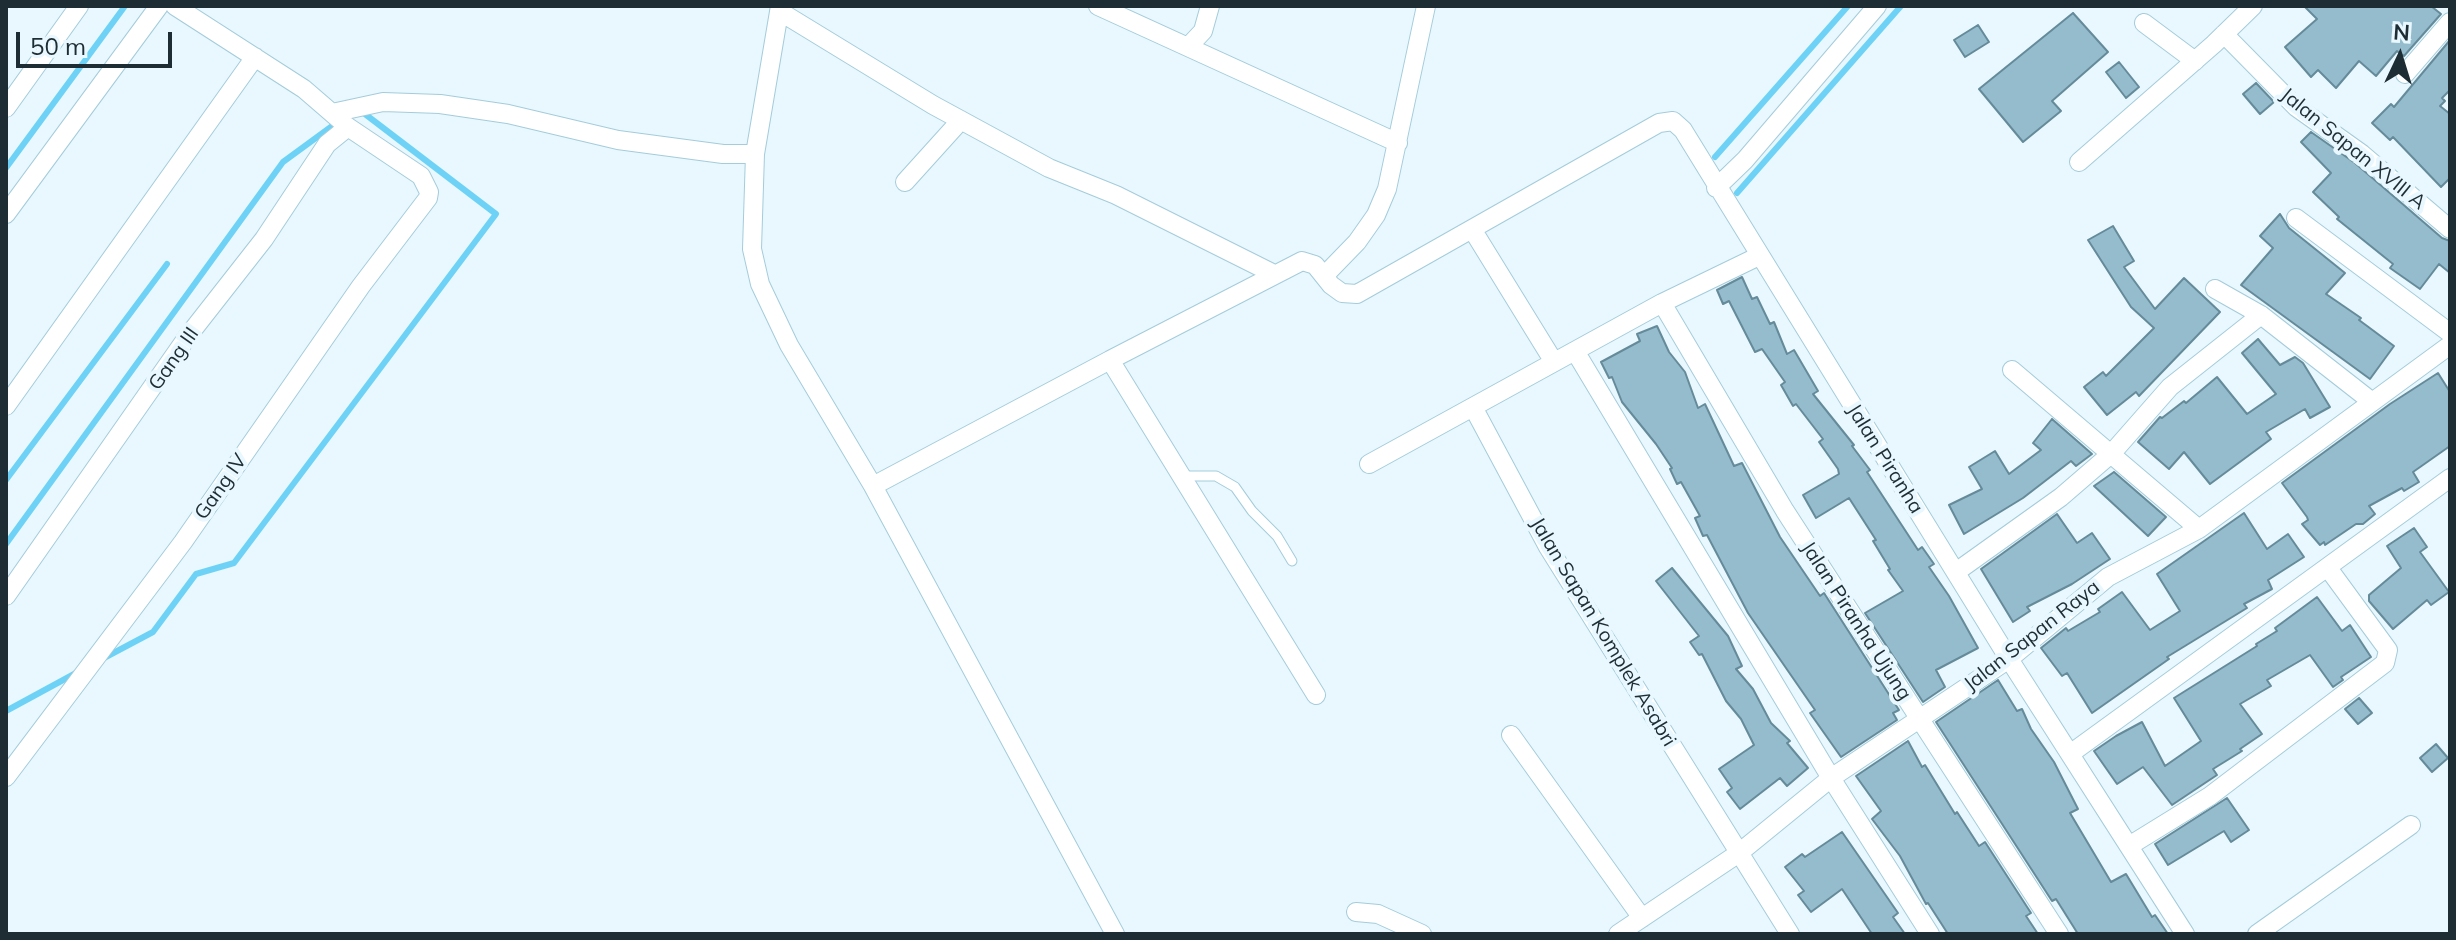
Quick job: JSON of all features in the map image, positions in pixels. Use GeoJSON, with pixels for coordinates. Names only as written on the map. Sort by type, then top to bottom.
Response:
{"type":"FeatureCollection","features":[{"type":"Feature","properties":{"kind":"street"},"geometry":{"type":"LineString","coordinates":[[6,108],[79,6]]}},
{"type":"Feature","properties":{"kind":"street"},"geometry":{"type":"LineString","coordinates":[[6,214],[159,6]]}},
{"type":"Feature","properties":{"kind":"street"},"geometry":{"type":"LineString","coordinates":[[175,6],[304,89],[348,127]]}},
{"type":"Feature","properties":{"kind":"street"},"geometry":{"type":"LineString","coordinates":[[1098,6],[1398,143]]}},
{"type":"Feature","properties":{"kind":"street"},"geometry":{"type":"LineString","coordinates":[[1188,47],[1203,31],[1210,6]]}},
{"type":"Feature","properties":{"kind":"street"},"geometry":{"type":"LineString","coordinates":[[1324,276],[1357,242],[1376,215],[1387,189],[1426,6]]}},
{"type":"Feature","properties":{"kind":"street"},"geometry":{"type":"LineString","coordinates":[[1716,188],[1745,160],[1877,6]]}},
{"type":"Feature","properties":{"kind":"street"},"geometry":{"type":"LineString","coordinates":[[2079,162],[2253,6]]}},
{"type":"Feature","properties":{"kind":"street"},"geometry":{"type":"LineString","coordinates":[[1115,934],[873,486],[789,345],[760,284],[752,249],[755,154],[780,9],[961,120],[1049,168],[1116,195],[1274,274]]}},
{"type":"Feature","properties":{"kind":"street"},"geometry":{"type":"LineString","coordinates":[[2405,74],[2450,22]]}},
{"type":"Feature","properties":{"kind":"street"},"geometry":{"type":"LineString","coordinates":[[2144,23],[2195,61]]}},
{"type":"Feature","properties":{"kind":"street","name":"Jalan Sapan XVIII A"},"geometry":{"type":"LineString","coordinates":[[2224,34],[2296,107],[2362,154],[2450,229]]}},
{"type":"Feature","properties":{"kind":"street"},"geometry":{"type":"LineString","coordinates":[[6,406],[255,57]]}},
{"type":"Feature","properties":{"kind":"street"},"geometry":{"type":"LineString","coordinates":[[332,113],[383,102],[440,104],[508,114],[618,140],[723,154],[755,154]]}},
{"type":"Feature","properties":{"kind":"street"},"geometry":{"type":"LineString","coordinates":[[905,182],[961,120]]}},
{"type":"Feature","properties":{"kind":"street","name":"Jalan Piranha"},"geometry":{"type":"LineString","coordinates":[[1274,274],[1302,261],[1315,265],[1342,293],[1357,294],[1659,123],[1673,121],[1683,130],[2009,659],[2185,934]]}},
{"type":"Feature","properties":{"kind":"street","name":"Gang IV"},"geometry":{"type":"LineString","coordinates":[[6,777],[183,542],[361,286],[428,198],[429,192],[421,176],[348,127]]}},
{"type":"Feature","properties":{"kind":"street","name":"Gang III"},"geometry":{"type":"LineString","coordinates":[[6,596],[188,336],[264,239],[327,144],[348,127]]}},
{"type":"Feature","properties":{"kind":"street"},"geometry":{"type":"LineString","coordinates":[[2296,218],[2448,347]]}},
{"type":"Feature","properties":{"kind":"street"},"geometry":{"type":"LineString","coordinates":[[1472,229],[1554,362]]}},
{"type":"Feature","properties":{"kind":"street"},"geometry":{"type":"LineString","coordinates":[[1369,464],[1662,303],[1759,256]]}},
{"type":"Feature","properties":{"kind":"street"},"geometry":{"type":"LineString","coordinates":[[873,486],[1274,274]]}},
{"type":"Feature","properties":{"kind":"street"},"geometry":{"type":"LineString","coordinates":[[2215,289],[2261,315],[2371,401]]}},
{"type":"Feature","properties":{"kind":"street","name":"Jalan Piranha Ujung"},"geometry":{"type":"LineString","coordinates":[[1662,303],[1785,511],[2059,934]]}},
{"type":"Feature","properties":{"kind":"street"},"geometry":{"type":"LineString","coordinates":[[1956,572],[2061,497],[2112,453],[2170,387],[2261,315]]}},
{"type":"Feature","properties":{"kind":"street","name":"Jalan Sapan Raya"},"geometry":{"type":"LineString","coordinates":[[1618,934],[1739,853],[1831,778],[2009,659],[2108,577],[2199,529],[2448,347]]}},
{"type":"Feature","properties":{"kind":"street"},"geometry":{"type":"LineString","coordinates":[[1575,351],[1831,778],[1930,934]]}},
{"type":"Feature","properties":{"kind":"street"},"geometry":{"type":"LineString","coordinates":[[1110,360],[1316,695]]}},
{"type":"Feature","properties":{"kind":"street"},"geometry":{"type":"LineString","coordinates":[[2012,370],[2199,529]]}},
{"type":"Feature","properties":{"kind":"street","name":"Jalan Sapan Komplek Asabri"},"geometry":{"type":"LineString","coordinates":[[1473,407],[1548,547],[1790,934]]}},
{"type":"Feature","properties":{"kind":"street"},"geometry":{"type":"LineString","coordinates":[[2070,754],[2450,478]]}},
{"type":"Feature","properties":{"kind":"street"},"geometry":{"type":"LineString","coordinates":[[2129,846],[2210,796],[2385,663],[2388,650],[2328,568]]}},
{"type":"Feature","properties":{"kind":"street"},"geometry":{"type":"LineString","coordinates":[[1511,735],[1642,918]]}},
{"type":"Feature","properties":{"kind":"street"},"geometry":{"type":"LineString","coordinates":[[2257,934],[2411,825]]}},
{"type":"Feature","properties":{"kind":"street"},"geometry":{"type":"LineString","coordinates":[[1356,912],[1378,914],[1422,934]]}},
{"type":"Feature","properties":{"kind":"lane"},"geometry":{"type":"LineString","coordinates":[[1182,476],[1216,476],[1235,487],[1252,511],[1277,536],[1292,561]]}},
{"type":"Feature","properties":{"kind":"building"},"geometry":{"type":"Polygon","coordinates":[[[2304,6],[2431,6],[2441,14],[2404,56],[2397,51],[2376,76],[2359,61],[2336,88],[2318,70],[2311,77],[2285,47],[2317,19],[2304,6]]]}},
{"type":"Feature","properties":{"kind":"building"},"geometry":{"type":"Polygon","coordinates":[[[2073,13],[2108,52],[2052,101],[2061,111],[2023,142],[1979,89],[2073,13]]]}},
{"type":"Feature","properties":{"kind":"building"},"geometry":{"type":"Polygon","coordinates":[[[1978,25],[1989,42],[1965,57],[1954,40],[1978,25]]]}},
{"type":"Feature","properties":{"kind":"building"},"geometry":{"type":"Polygon","coordinates":[[[2450,40],[2450,90],[2442,98],[2445,101],[2440,106],[2450,114],[2450,178],[2441,187],[2393,137],[2390,140],[2372,123],[2391,104],[2394,107],[2450,40]]]}},
{"type":"Feature","properties":{"kind":"building"},"geometry":{"type":"Polygon","coordinates":[[[2119,62],[2139,87],[2126,98],[2106,72],[2119,62]]]}},
{"type":"Feature","properties":{"kind":"building"},"geometry":{"type":"Polygon","coordinates":[[[2256,83],[2274,102],[2260,114],[2243,94],[2256,83]]]}},
{"type":"Feature","properties":{"kind":"building"},"geometry":{"type":"Polygon","coordinates":[[[2311,132],[2355,163],[2442,238],[2450,241],[2450,273],[2439,264],[2420,289],[2390,268],[2393,264],[2337,219],[2339,217],[2313,192],[2331,173],[2301,142],[2311,132]]]}},
{"type":"Feature","properties":{"kind":"building"},"geometry":{"type":"Polygon","coordinates":[[[2280,214],[2289,228],[2345,273],[2326,294],[2394,346],[2370,379],[2241,285],[2273,248],[2260,236],[2280,214]]]}},
{"type":"Feature","properties":{"kind":"building"},"geometry":{"type":"Polygon","coordinates":[[[2113,226],[2134,261],[2124,267],[2155,309],[2184,278],[2220,312],[2139,396],[2136,392],[2107,415],[2084,387],[2103,372],[2106,376],[2154,328],[2131,307],[2088,240],[2113,226]]]}},
{"type":"Feature","properties":{"kind":"building"},"geometry":{"type":"Polygon","coordinates":[[[1742,277],[1752,299],[1757,297],[1770,324],[1774,322],[1787,354],[1794,350],[1818,391],[1813,394],[1854,445],[1870,470],[1867,472],[1918,550],[1922,547],[1934,564],[1929,567],[1978,648],[1936,670],[1945,687],[1923,702],[1865,613],[1903,591],[1888,570],[1873,541],[1876,540],[1849,498],[1816,518],[1803,495],[1839,474],[1838,469],[1819,442],[1823,439],[1796,404],[1793,406],[1781,385],[1785,382],[1762,349],[1755,352],[1729,301],[1723,304],[1717,290],[1742,277]]]}},
{"type":"Feature","properties":{"kind":"building"},"geometry":{"type":"Polygon","coordinates":[[[1657,326],[1669,352],[1685,372],[1698,408],[1705,404],[1734,466],[1742,463],[1780,537],[1820,596],[1824,593],[1899,710],[1893,713],[1897,720],[1841,757],[1810,713],[1815,710],[1748,613],[1707,535],[1703,536],[1695,518],[1700,516],[1681,482],[1677,484],[1672,468],[1656,444],[1622,402],[1612,377],[1609,378],[1601,362],[1640,341],[1637,334],[1657,326]]]}},
{"type":"Feature","properties":{"kind":"building"},"geometry":{"type":"Polygon","coordinates":[[[2258,339],[2280,365],[2295,357],[2303,363],[2330,407],[2310,418],[2305,409],[2266,432],[2271,439],[2210,484],[2184,452],[2169,469],[2138,442],[2160,417],[2184,401],[2186,403],[2217,377],[2247,414],[2276,394],[2242,353],[2258,339]]]}},
{"type":"Feature","properties":{"kind":"building"},"geometry":{"type":"Polygon","coordinates":[[[2438,373],[2450,392],[2450,446],[2413,472],[2419,482],[2369,506],[2375,514],[2363,524],[2356,524],[2325,545],[2324,542],[2320,545],[2302,524],[2308,520],[2307,517],[2282,483],[2438,373]]]}},
{"type":"Feature","properties":{"kind":"building"},"geometry":{"type":"Polygon","coordinates":[[[2052,419],[2092,454],[2076,466],[2071,461],[2023,498],[1964,534],[1949,505],[1982,489],[1969,467],[1995,451],[2009,474],[2041,450],[2033,443],[2052,419]]]}},
{"type":"Feature","properties":{"kind":"building"},"geometry":{"type":"Polygon","coordinates":[[[2114,472],[2166,517],[2148,536],[2094,486],[2114,472]]]}},
{"type":"Feature","properties":{"kind":"building"},"geometry":{"type":"Polygon","coordinates":[[[2244,513],[2267,549],[2288,534],[2304,557],[2268,580],[2272,589],[2244,604],[2247,608],[2167,657],[2169,659],[2092,713],[2067,673],[2062,676],[2041,648],[2066,628],[2068,631],[2100,612],[2098,609],[2122,592],[2150,630],[2180,611],[2157,574],[2244,513]]]}},
{"type":"Feature","properties":{"kind":"building"},"geometry":{"type":"Polygon","coordinates":[[[2057,514],[2077,543],[2092,533],[2110,559],[2072,584],[2027,607],[2030,611],[2013,622],[1981,569],[2057,514]]]}},
{"type":"Feature","properties":{"kind":"building"},"geometry":{"type":"Polygon","coordinates":[[[2414,528],[2427,547],[2420,552],[2449,592],[2431,605],[2427,600],[2393,629],[2369,601],[2369,595],[2401,568],[2387,546],[2414,528]]]}},
{"type":"Feature","properties":{"kind":"building"},"geometry":{"type":"Polygon","coordinates":[[[1672,568],[1728,636],[1742,666],[1736,669],[1753,689],[1771,723],[1790,741],[1787,743],[1808,768],[1787,786],[1780,778],[1740,809],[1727,792],[1732,788],[1719,769],[1754,745],[1741,719],[1726,701],[1702,654],[1699,655],[1690,642],[1699,636],[1656,581],[1672,568]]]}},
{"type":"Feature","properties":{"kind":"building"},"geometry":{"type":"Polygon","coordinates":[[[2317,597],[2342,631],[2350,625],[2371,657],[2341,677],[2343,680],[2333,687],[2310,655],[2267,680],[2271,686],[2240,704],[2262,734],[2213,769],[2217,775],[2172,805],[2143,767],[2117,784],[2094,751],[2142,722],[2165,766],[2201,741],[2174,698],[2257,646],[2277,631],[2275,628],[2317,597]]]}},
{"type":"Feature","properties":{"kind":"building"},"geometry":{"type":"Polygon","coordinates":[[[1998,680],[2017,711],[2022,709],[2031,729],[2054,762],[2078,809],[2070,813],[2111,882],[2126,874],[2152,917],[2155,915],[2168,934],[2078,934],[2056,899],[2052,901],[1936,722],[1998,680]]]}},
{"type":"Feature","properties":{"kind":"building"},"geometry":{"type":"Polygon","coordinates":[[[2359,698],[2372,713],[2358,724],[2345,709],[2359,698]]]}},
{"type":"Feature","properties":{"kind":"building"},"geometry":{"type":"Polygon","coordinates":[[[1908,741],[1922,767],[1925,765],[1979,846],[1985,842],[2031,913],[2026,916],[2038,934],[1948,934],[1926,904],[1900,856],[1872,819],[1881,811],[1856,776],[1908,741]]]}},
{"type":"Feature","properties":{"kind":"building"},"geometry":{"type":"Polygon","coordinates":[[[2436,744],[2448,758],[2432,772],[2420,758],[2436,744]]]}},
{"type":"Feature","properties":{"kind":"building"},"geometry":{"type":"Polygon","coordinates":[[[2227,798],[2249,830],[2231,842],[2224,831],[2168,865],[2155,844],[2227,798]]]}},
{"type":"Feature","properties":{"kind":"building"},"geometry":{"type":"Polygon","coordinates":[[[1842,832],[1898,913],[1893,917],[1905,934],[1872,934],[1842,889],[1811,912],[1798,895],[1804,891],[1785,867],[1842,832]]]}},
{"type":"Feature","properties":{"kind":"waterway"},"geometry":{"type":"LineString","coordinates":[[6,168],[125,6]]}},
{"type":"Feature","properties":{"kind":"waterway"},"geometry":{"type":"LineString","coordinates":[[1715,157],[1848,6]]}},
{"type":"Feature","properties":{"kind":"waterway"},"geometry":{"type":"LineString","coordinates":[[1737,193],[1901,6]]}},
{"type":"Feature","properties":{"kind":"waterway"},"geometry":{"type":"LineString","coordinates":[[104,658],[153,632],[196,574],[234,563],[496,214],[361,111]]}},
{"type":"Feature","properties":{"kind":"waterway"},"geometry":{"type":"LineString","coordinates":[[6,544],[283,162],[339,121]]}},
{"type":"Feature","properties":{"kind":"waterway"},"geometry":{"type":"LineString","coordinates":[[6,480],[167,264]]}},
{"type":"Feature","properties":{"kind":"waterway"},"geometry":{"type":"LineString","coordinates":[[6,711],[76,673]]}}]}
